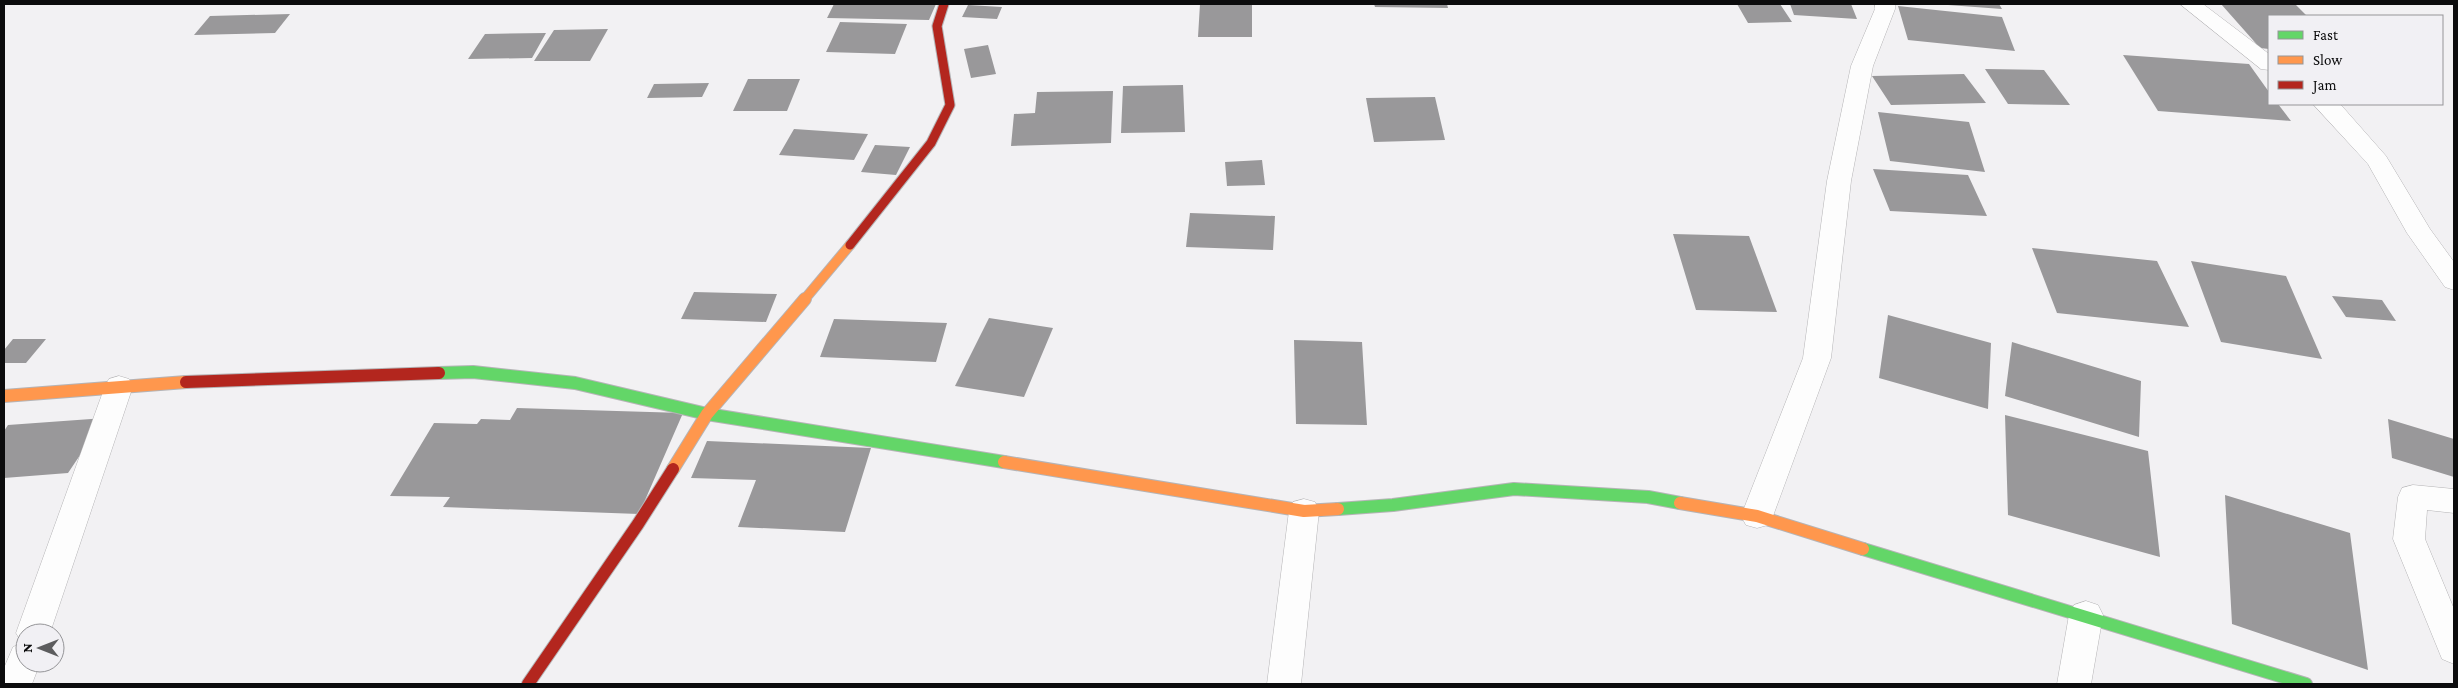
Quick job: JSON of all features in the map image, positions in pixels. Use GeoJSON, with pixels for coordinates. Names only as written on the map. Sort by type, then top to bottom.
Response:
{"type":"FeatureCollection","features":[{"type":"Feature","properties":{"kind":"street"},"geometry":{"type":"LineString","coordinates":[[528,684],[638,524],[707,414],[875,215],[931,143],[950,105],[937,26],[944,4]]}},
{"type":"Feature","properties":{"kind":"street"},"geometry":{"type":"LineString","coordinates":[[1757,516],[1816,358],[1839,181],[1862,66],[1885,9],[1885,4]]}},
{"type":"Feature","properties":{"kind":"street"},"geometry":{"type":"LineString","coordinates":[[2190,4],[2268,63]]}},
{"type":"Feature","properties":{"kind":"street"},"geometry":{"type":"LineString","coordinates":[[2325,105],[2378,161],[2420,233],[2454,281]]}},
{"type":"Feature","properties":{"kind":"street"},"geometry":{"type":"LineString","coordinates":[[4,396],[119,386],[289,377],[473,372],[575,383],[707,414],[958,456],[1102,476],[1304,511],[1392,505],[1514,489],[1648,497],[1757,516],[2086,615],[2306,684]]}},
{"type":"Feature","properties":{"kind":"street"},"geometry":{"type":"LineString","coordinates":[[36,623],[119,386]]}},
{"type":"Feature","properties":{"kind":"street"},"geometry":{"type":"LineString","coordinates":[[2454,501],[2414,497],[2409,539],[2454,649]]}},
{"type":"Feature","properties":{"kind":"street"},"geometry":{"type":"LineString","coordinates":[[1284,684],[1304,511]]}},
{"type":"Feature","properties":{"kind":"street"},"geometry":{"type":"LineString","coordinates":[[2074,684],[2086,615]]}},
{"type":"Feature","properties":{"kind":"building"},"geometry":{"type":"Polygon","coordinates":[[[834,4],[936,4],[929,20],[827,18],[834,4]]]}},
{"type":"Feature","properties":{"kind":"building"},"geometry":{"type":"Polygon","coordinates":[[[1200,4],[1252,4],[1252,37],[1198,37],[1200,4]]]}},
{"type":"Feature","properties":{"kind":"building"},"geometry":{"type":"Polygon","coordinates":[[[1374,4],[1447,4],[1448,8],[1375,7],[1374,4]]]}},
{"type":"Feature","properties":{"kind":"building"},"geometry":{"type":"Polygon","coordinates":[[[1737,4],[1780,4],[1792,22],[1748,23],[1737,4]]]}},
{"type":"Feature","properties":{"kind":"building"},"geometry":{"type":"Polygon","coordinates":[[[1790,4],[1851,4],[1857,19],[1794,15],[1790,4]]]}},
{"type":"Feature","properties":{"kind":"building"},"geometry":{"type":"Polygon","coordinates":[[[1999,4],[2002,9],[1948,5],[1999,4]]]}},
{"type":"Feature","properties":{"kind":"building"},"geometry":{"type":"Polygon","coordinates":[[[2221,4],[2296,5],[2306,15],[2268,15],[2268,49],[2260,48],[2221,4]]]}},
{"type":"Feature","properties":{"kind":"building"},"geometry":{"type":"Polygon","coordinates":[[[968,5],[1002,7],[997,19],[962,17],[968,5]]]}},
{"type":"Feature","properties":{"kind":"building"},"geometry":{"type":"Polygon","coordinates":[[[1898,6],[2002,17],[2015,51],[1908,40],[1898,6]]]}},
{"type":"Feature","properties":{"kind":"building"},"geometry":{"type":"Polygon","coordinates":[[[290,14],[275,33],[194,35],[210,16],[290,14]]]}},
{"type":"Feature","properties":{"kind":"building"},"geometry":{"type":"Polygon","coordinates":[[[840,22],[907,24],[895,54],[826,52],[840,22]]]}},
{"type":"Feature","properties":{"kind":"building"},"geometry":{"type":"Polygon","coordinates":[[[608,29],[590,61],[534,61],[554,30],[608,29]]]}},
{"type":"Feature","properties":{"kind":"building"},"geometry":{"type":"Polygon","coordinates":[[[546,33],[532,58],[468,59],[485,34],[546,33]]]}},
{"type":"Feature","properties":{"kind":"building"},"geometry":{"type":"Polygon","coordinates":[[[988,45],[996,74],[971,78],[964,49],[988,45]]]}},
{"type":"Feature","properties":{"kind":"building"},"geometry":{"type":"Polygon","coordinates":[[[2123,55],[2249,64],[2268,91],[2268,105],[2279,105],[2291,121],[2158,111],[2123,55]]]}},
{"type":"Feature","properties":{"kind":"building"},"geometry":{"type":"Polygon","coordinates":[[[1985,69],[2044,70],[2070,105],[2008,104],[1985,69]]]}},
{"type":"Feature","properties":{"kind":"building"},"geometry":{"type":"Polygon","coordinates":[[[1964,74],[1986,103],[1891,105],[1872,76],[1964,74]]]}},
{"type":"Feature","properties":{"kind":"building"},"geometry":{"type":"Polygon","coordinates":[[[748,79],[800,79],[787,111],[733,111],[748,79]]]}},
{"type":"Feature","properties":{"kind":"building"},"geometry":{"type":"Polygon","coordinates":[[[709,83],[702,97],[647,98],[654,84],[709,83]]]}},
{"type":"Feature","properties":{"kind":"building"},"geometry":{"type":"Polygon","coordinates":[[[1183,85],[1185,132],[1121,133],[1123,86],[1183,85]]]}},
{"type":"Feature","properties":{"kind":"building"},"geometry":{"type":"Polygon","coordinates":[[[1113,91],[1111,143],[1011,146],[1014,114],[1035,113],[1037,92],[1113,91]]]}},
{"type":"Feature","properties":{"kind":"building"},"geometry":{"type":"Polygon","coordinates":[[[1435,97],[1445,140],[1374,142],[1366,98],[1435,97]]]}},
{"type":"Feature","properties":{"kind":"building"},"geometry":{"type":"Polygon","coordinates":[[[1878,112],[1969,122],[1985,172],[1890,161],[1878,112]]]}},
{"type":"Feature","properties":{"kind":"building"},"geometry":{"type":"Polygon","coordinates":[[[794,129],[868,134],[854,160],[779,155],[794,129]]]}},
{"type":"Feature","properties":{"kind":"building"},"geometry":{"type":"Polygon","coordinates":[[[875,145],[910,147],[896,175],[861,172],[875,145]]]}},
{"type":"Feature","properties":{"kind":"building"},"geometry":{"type":"Polygon","coordinates":[[[1262,160],[1265,185],[1227,186],[1225,162],[1262,160]]]}},
{"type":"Feature","properties":{"kind":"building"},"geometry":{"type":"Polygon","coordinates":[[[1873,169],[1968,175],[1987,216],[1890,211],[1873,169]]]}},
{"type":"Feature","properties":{"kind":"building"},"geometry":{"type":"Polygon","coordinates":[[[1190,213],[1275,216],[1273,250],[1186,247],[1190,213]]]}},
{"type":"Feature","properties":{"kind":"building"},"geometry":{"type":"Polygon","coordinates":[[[1673,234],[1749,236],[1777,312],[1696,310],[1673,234]]]}},
{"type":"Feature","properties":{"kind":"building"},"geometry":{"type":"Polygon","coordinates":[[[2032,248],[2157,261],[2189,327],[2057,313],[2032,248]]]}},
{"type":"Feature","properties":{"kind":"building"},"geometry":{"type":"Polygon","coordinates":[[[2191,261],[2286,276],[2322,359],[2221,342],[2191,261]]]}},
{"type":"Feature","properties":{"kind":"building"},"geometry":{"type":"Polygon","coordinates":[[[694,292],[777,294],[766,322],[681,319],[694,292]]]}},
{"type":"Feature","properties":{"kind":"building"},"geometry":{"type":"Polygon","coordinates":[[[2332,296],[2382,300],[2396,321],[2346,317],[2332,296]]]}},
{"type":"Feature","properties":{"kind":"building"},"geometry":{"type":"Polygon","coordinates":[[[1888,315],[1991,343],[1988,409],[1879,378],[1888,315]]]}},
{"type":"Feature","properties":{"kind":"building"},"geometry":{"type":"Polygon","coordinates":[[[989,318],[1053,328],[1024,397],[955,386],[989,318]]]}},
{"type":"Feature","properties":{"kind":"building"},"geometry":{"type":"Polygon","coordinates":[[[834,319],[947,323],[936,362],[820,357],[834,319]]]}},
{"type":"Feature","properties":{"kind":"building"},"geometry":{"type":"Polygon","coordinates":[[[13,339],[46,339],[26,363],[4,363],[4,350],[13,339]]]}},
{"type":"Feature","properties":{"kind":"building"},"geometry":{"type":"Polygon","coordinates":[[[1294,340],[1362,342],[1367,425],[1296,424],[1294,340]]]}},
{"type":"Feature","properties":{"kind":"building"},"geometry":{"type":"Polygon","coordinates":[[[2012,342],[2141,381],[2139,437],[2005,396],[2012,342]]]}},
{"type":"Feature","properties":{"kind":"building"},"geometry":{"type":"Polygon","coordinates":[[[517,408],[683,413],[639,514],[443,507],[450,497],[390,496],[434,423],[477,424],[481,419],[510,420],[517,408]]]}},
{"type":"Feature","properties":{"kind":"building"},"geometry":{"type":"Polygon","coordinates":[[[2005,415],[2148,451],[2160,557],[2008,515],[2005,415]]]}},
{"type":"Feature","properties":{"kind":"building"},"geometry":{"type":"Polygon","coordinates":[[[105,418],[68,473],[4,478],[4,431],[8,425],[105,418]]]}},
{"type":"Feature","properties":{"kind":"building"},"geometry":{"type":"Polygon","coordinates":[[[2388,419],[2454,439],[2454,477],[2392,458],[2388,419]]]}},
{"type":"Feature","properties":{"kind":"building"},"geometry":{"type":"Polygon","coordinates":[[[707,441],[871,448],[845,532],[738,527],[756,480],[691,478],[707,441]]]}},
{"type":"Feature","properties":{"kind":"building"},"geometry":{"type":"Polygon","coordinates":[[[2225,495],[2350,533],[2368,670],[2232,624],[2225,495]]]}},
{"type":"Feature","properties":{"kind":"traffic: fast"},"geometry":{"type":"LineString","coordinates":[[439,373],[473,372],[575,383],[707,414],[1004,462]]}},
{"type":"Feature","properties":{"kind":"traffic: fast"},"geometry":{"type":"LineString","coordinates":[[1338,509],[1393,505],[1514,489],[1648,497],[1680,503]]}},
{"type":"Feature","properties":{"kind":"traffic: fast"},"geometry":{"type":"LineString","coordinates":[[1863,549],[2306,684]]}},
{"type":"Feature","properties":{"kind":"traffic: slow"},"geometry":{"type":"LineString","coordinates":[[673,469],[707,414],[850,245]]}},
{"type":"Feature","properties":{"kind":"traffic: slow"},"geometry":{"type":"LineString","coordinates":[[4,396],[186,382]]}},
{"type":"Feature","properties":{"kind":"traffic: slow"},"geometry":{"type":"LineString","coordinates":[[1004,462],[1304,511],[1338,509]]}},
{"type":"Feature","properties":{"kind":"traffic: slow"},"geometry":{"type":"LineString","coordinates":[[1680,503],[1757,516],[1863,549]]}},
{"type":"Feature","properties":{"kind":"traffic: jam"},"geometry":{"type":"LineString","coordinates":[[850,245],[931,143],[950,105],[937,26],[944,4]]}},
{"type":"Feature","properties":{"kind":"traffic: jam"},"geometry":{"type":"LineString","coordinates":[[186,382],[439,373]]}},
{"type":"Feature","properties":{"kind":"traffic: jam"},"geometry":{"type":"LineString","coordinates":[[528,684],[638,524],[673,469]]}}]}
